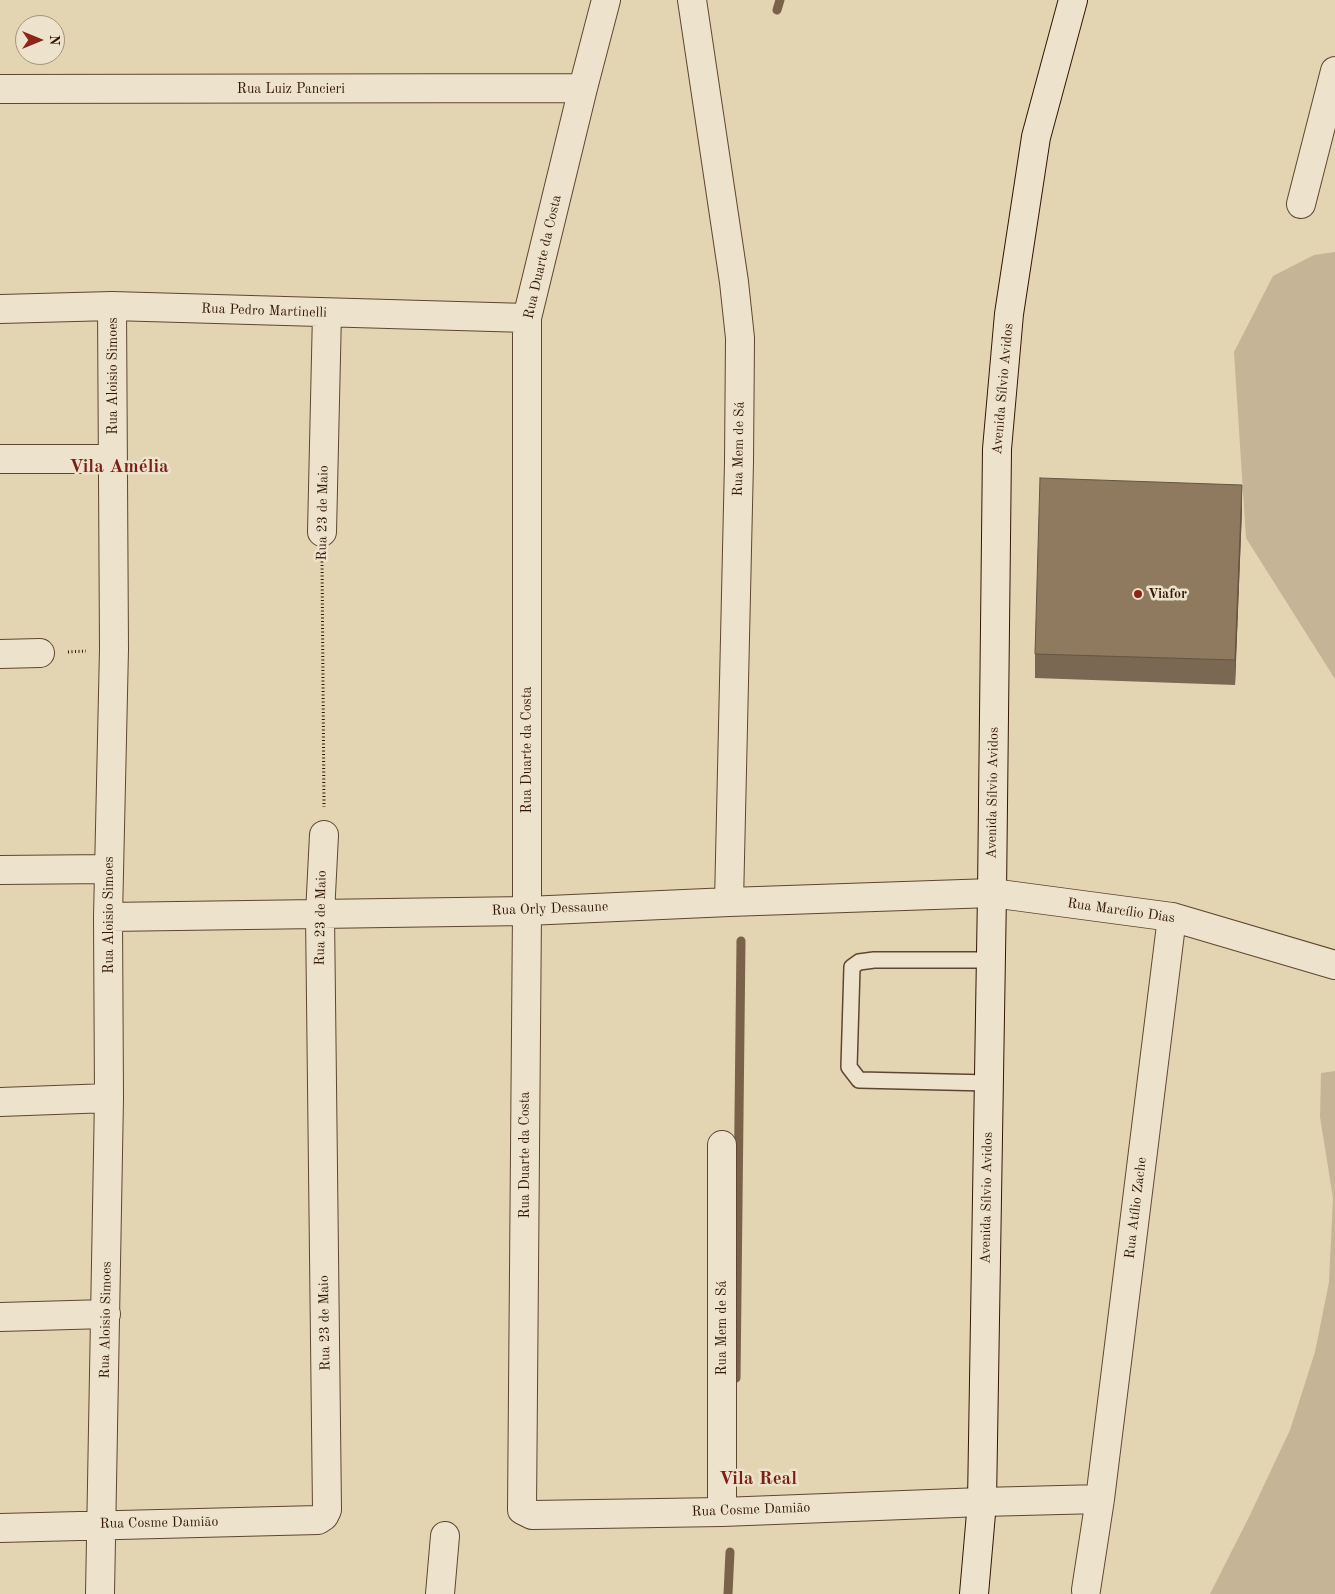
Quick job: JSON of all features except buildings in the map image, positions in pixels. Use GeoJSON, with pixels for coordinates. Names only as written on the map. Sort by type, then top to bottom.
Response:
{"type":"FeatureCollection","features":[{"type":"Feature","properties":{"kind":"street","name":"Rua Duarte da Costa"},"geometry":{"type":"LineString","coordinates":[[522,1510],[527,911],[527,318],[606,0]]}},
{"type":"Feature","properties":{"kind":"street","name":"Rua Mem de Sá"},"geometry":{"type":"LineString","coordinates":[[692,0],[734,282],[740,338],[739,471],[729,902]]}},
{"type":"Feature","properties":{"kind":"street","name":"Avenida Sílvio Avidos"},"geometry":{"type":"LineString","coordinates":[[974,1594],[982,1502],[997,449],[1008,314],[1036,136],[1073,0]]}},
{"type":"Feature","properties":{"kind":"street"},"geometry":{"type":"LineString","coordinates":[[1301,204],[1335,71]]}},
{"type":"Feature","properties":{"kind":"street","name":"Rua Luiz Pancieri"},"geometry":{"type":"LineString","coordinates":[[0,89],[583,88]]}},
{"type":"Feature","properties":{"kind":"street","name":"Rua Pedro Martinelli"},"geometry":{"type":"LineString","coordinates":[[0,309],[112,306],[527,318]]}},
{"type":"Feature","properties":{"kind":"street","name":"Rua Aloisio Simoes"},"geometry":{"type":"LineString","coordinates":[[100,1594],[109,1098],[108,917],[114,649],[112,306]]}},
{"type":"Feature","properties":{"kind":"street","name":"Rua 23 de Maio"},"geometry":{"type":"LineString","coordinates":[[322,532],[326,313]]}},
{"type":"Feature","properties":{"kind":"street"},"geometry":{"type":"LineString","coordinates":[[0,459],[113,459]]}},
{"type":"Feature","properties":{"kind":"street"},"geometry":{"type":"LineString","coordinates":[[0,654],[40,653]]}},
{"type":"Feature","properties":{"kind":"street","name":"Rua 23 de Maio"},"geometry":{"type":"LineString","coordinates":[[318,1520],[324,1516],[327,1510],[320,914],[324,835]]}},
{"type":"Feature","properties":{"kind":"street"},"geometry":{"type":"LineString","coordinates":[[0,870],[109,869]]}},
{"type":"Feature","properties":{"kind":"street","name":"Rua Orly Dessaune"},"geometry":{"type":"LineString","coordinates":[[108,917],[527,911],[992,893]]}},
{"type":"Feature","properties":{"kind":"street","name":"Rua Marcílio Dias"},"geometry":{"type":"LineString","coordinates":[[992,893],[1172,917],[1335,966]]}},
{"type":"Feature","properties":{"kind":"street","name":"Rua Atílio Zache"},"geometry":{"type":"LineString","coordinates":[[1086,1590],[1100,1499],[1172,917]]}},
{"type":"Feature","properties":{"kind":"street"},"geometry":{"type":"LineString","coordinates":[[0,1102],[109,1098]]}},
{"type":"Feature","properties":{"kind":"street","name":"Rua Mem de Sá"},"geometry":{"type":"LineString","coordinates":[[722,1145],[722,1512]]}},
{"type":"Feature","properties":{"kind":"street"},"geometry":{"type":"LineString","coordinates":[[0,1317],[106,1314]]}},
{"type":"Feature","properties":{"kind":"street"},"geometry":{"type":"LineString","coordinates":[[982,1502],[1100,1499]]}},
{"type":"Feature","properties":{"kind":"street","name":"Rua Cosme Damião"},"geometry":{"type":"LineString","coordinates":[[522,1510],[532,1515],[722,1512],[982,1502]]}},
{"type":"Feature","properties":{"kind":"street","name":"Rua Cosme Damião"},"geometry":{"type":"LineString","coordinates":[[0,1528],[318,1520]]}},
{"type":"Feature","properties":{"kind":"street"},"geometry":{"type":"LineString","coordinates":[[440,1594],[445,1536]]}},
{"type":"Feature","properties":{"kind":"lane"},"geometry":{"type":"LineString","coordinates":[[989,1083],[859,1080],[849,1067],[852,967],[859,962],[990,960]]}},
{"type":"Feature","properties":{"kind":"path","name":"Rua 23 de Maio"},"geometry":{"type":"LineString","coordinates":[[322,532],[324,835]]}},
{"type":"Feature","properties":{"kind":"path"},"geometry":{"type":"LineString","coordinates":[[40,653],[114,649]]}},
{"type":"Feature","properties":{"kind":"shaded area"},"geometry":{"type":"Polygon","coordinates":[[[1335,252],[1335,679],[1246,538],[1234,352],[1273,276],[1314,255],[1335,252]]]}},
{"type":"Feature","properties":{"kind":"shaded area"},"geometry":{"type":"Polygon","coordinates":[[[1335,1071],[1335,1594],[1210,1594],[1290,1430],[1315,1352],[1329,1282],[1333,1198],[1320,1117],[1321,1073],[1335,1071]]]}},
{"type":"Feature","properties":{"kind":"waterway"},"geometry":{"type":"LineString","coordinates":[[777,10],[780,0]]}},
{"type":"Feature","properties":{"kind":"waterway"},"geometry":{"type":"LineString","coordinates":[[736,1378],[741,941]]}},
{"type":"Feature","properties":{"kind":"waterway"},"geometry":{"type":"LineString","coordinates":[[728,1594],[730,1552]]}},
{"type":"Feature","properties":{"kind":"place","name":"Viafor"},"geometry":{"type":"Point","coordinates":[1138,594]}},
{"type":"Feature","properties":{"kind":"district","name":"Vila Amélia"},"geometry":{"type":"Point","coordinates":[119,467]}},
{"type":"Feature","properties":{"kind":"district","name":"Vila Real"},"geometry":{"type":"Point","coordinates":[758,1479]}}]}
